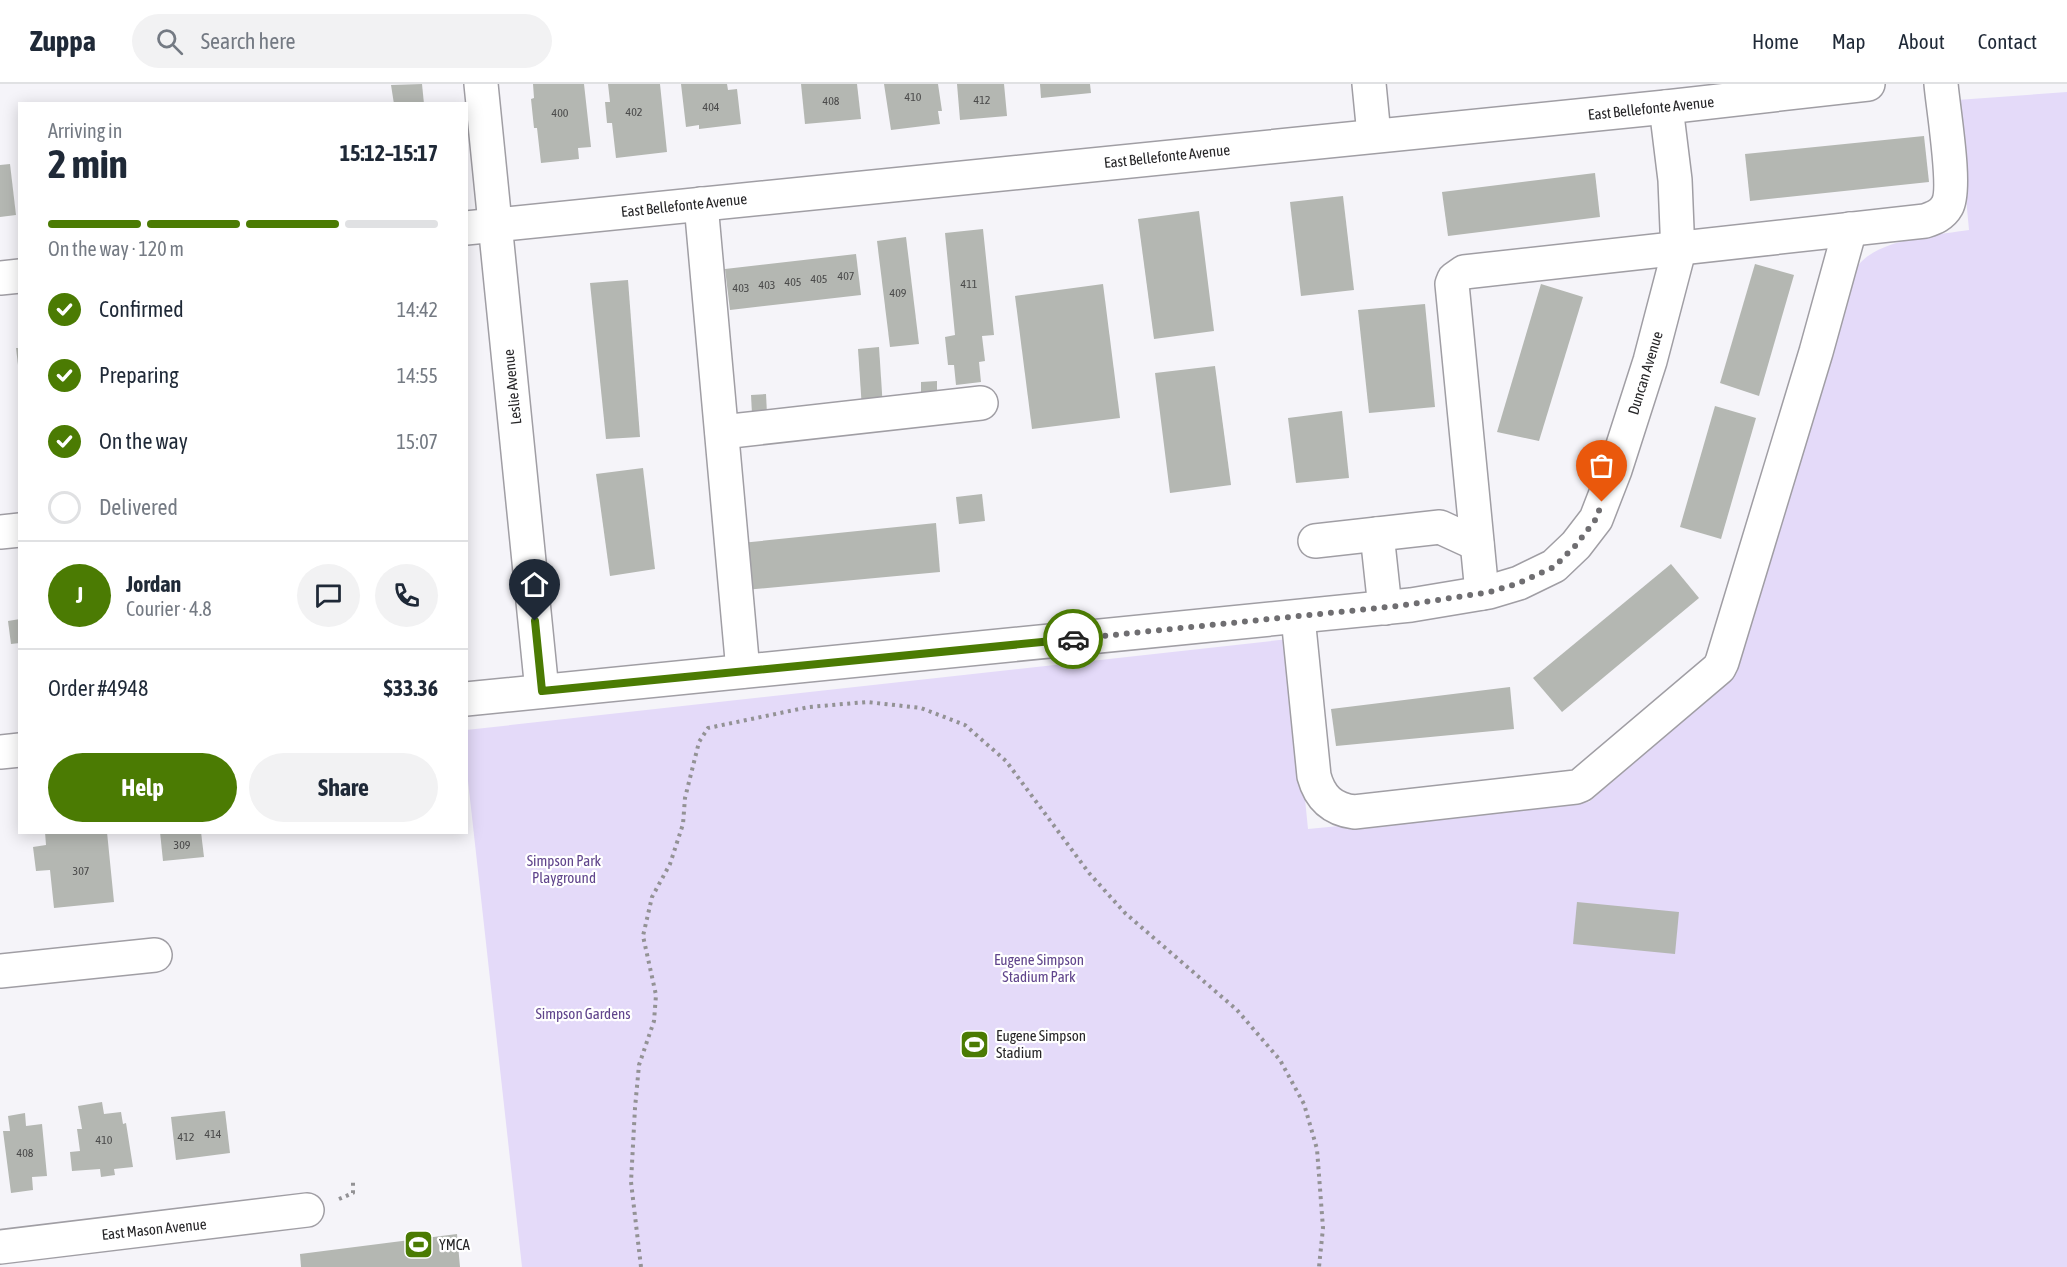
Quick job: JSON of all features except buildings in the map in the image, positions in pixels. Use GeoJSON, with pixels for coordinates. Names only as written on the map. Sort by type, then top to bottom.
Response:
{"type":"FeatureCollection","features":[{"type":"Feature","properties":{"kind":"street","name":"Leslie Avenue"},"geometry":{"type":"LineString","coordinates":[[482,84],[481,226],[542,691]]}},
{"type":"Feature","properties":{"kind":"street"},"geometry":{"type":"LineString","coordinates":[[1370,84],[1374,135]]}},
{"type":"Feature","properties":{"kind":"street","name":"East Bellefonte Avenue"},"geometry":{"type":"LineString","coordinates":[[481,226],[1666,107],[1868,84]]}},
{"type":"Feature","properties":{"kind":"street"},"geometry":{"type":"LineString","coordinates":[[1482,593],[1452,284],[1454,279],[1464,272],[1924,221],[1941,213],[1947,206],[1951,188],[1941,84]]}},
{"type":"Feature","properties":{"kind":"street","name":"Duncan Avenue"},"geometry":{"type":"LineString","coordinates":[[468,699],[1385,608],[1482,593],[1519,583],[1554,567],[1576,545],[1596,519],[1615,470],[1650,361],[1678,255],[1675,180],[1666,107]]}},
{"type":"Feature","properties":{"kind":"street"},"geometry":{"type":"LineString","coordinates":[[701,204],[743,671]]}},
{"type":"Feature","properties":{"kind":"street"},"geometry":{"type":"LineString","coordinates":[[1298,617],[1314,776],[1318,788],[1332,805],[1343,811],[1354,812],[1581,785],[1719,668],[1722,662],[1816,352],[1850,229]]}},
{"type":"Feature","properties":{"kind":"street"},"geometry":{"type":"LineString","coordinates":[[0,278],[18,276]]}},
{"type":"Feature","properties":{"kind":"street"},"geometry":{"type":"LineString","coordinates":[[722,432],[981,403]]}},
{"type":"Feature","properties":{"kind":"street"},"geometry":{"type":"LineString","coordinates":[[1316,541],[1440,527],[1477,544]]}},
{"type":"Feature","properties":{"kind":"street"},"geometry":{"type":"LineString","coordinates":[[0,532],[18,530]]}},
{"type":"Feature","properties":{"kind":"street"},"geometry":{"type":"LineString","coordinates":[[1377,534],[1385,608]]}},
{"type":"Feature","properties":{"kind":"street"},"geometry":{"type":"LineString","coordinates":[[0,752],[18,750]]}},
{"type":"Feature","properties":{"kind":"street"},"geometry":{"type":"LineString","coordinates":[[0,971],[155,955]]}},
{"type":"Feature","properties":{"kind":"street","name":"East Mason Avenue"},"geometry":{"type":"LineString","coordinates":[[0,1247],[308,1210]]}},
{"type":"Feature","properties":{"kind":"path"},"geometry":{"type":"LineString","coordinates":[[640,1267],[631,1182],[634,1108],[639,1065],[654,1021],[656,995],[643,936],[652,897],[670,864],[683,824],[685,798],[699,742],[708,728],[809,707],[867,702],[921,708],[965,725],[1006,761],[1089,873],[1125,913],[1237,1010],[1280,1060],[1304,1104],[1317,1149],[1323,1228],[1319,1267]]}},
{"type":"Feature","properties":{"kind":"path"},"geometry":{"type":"LineString","coordinates":[[353,1179],[353,1193]]}},
{"type":"Feature","properties":{"kind":"green space","name":"Eugene Simpson Stadium Park"},"geometry":{"type":"Polygon","coordinates":[[[2067,92],[2067,1267],[522,1267],[468,781],[468,730],[1289,639],[1308,829],[1589,802],[1734,676],[1837,319],[1854,271],[1866,258],[1892,244],[1969,230],[1957,100],[2067,92]]]}},
{"type":"Feature","properties":{"kind":"way so far"},"geometry":{"type":"LineString","coordinates":[[1073,639],[1411,605],[1490,592],[1519,583],[1554,567],[1576,545],[1596,519],[1602,502]]}},
{"type":"Feature","properties":{"kind":"place","name":"Eugene Simpson Stadium"},"geometry":{"type":"Point","coordinates":[975,1044]}},
{"type":"Feature","properties":{"kind":"place","name":"YMCA"},"geometry":{"type":"Point","coordinates":[418,1244]}},
{"type":"Feature","properties":{"kind":"route"},"geometry":{"type":"LineString","coordinates":[[535,621],[542,691],[1073,639]]}},
{"type":"Feature","properties":{"kind":"park label","name":"Simpson Park Playground"},"geometry":{"type":"Point","coordinates":[564,868]}},
{"type":"Feature","properties":{"kind":"park label","name":"Simpson Gardens"},"geometry":{"type":"Point","coordinates":[583,1013]}}]}
